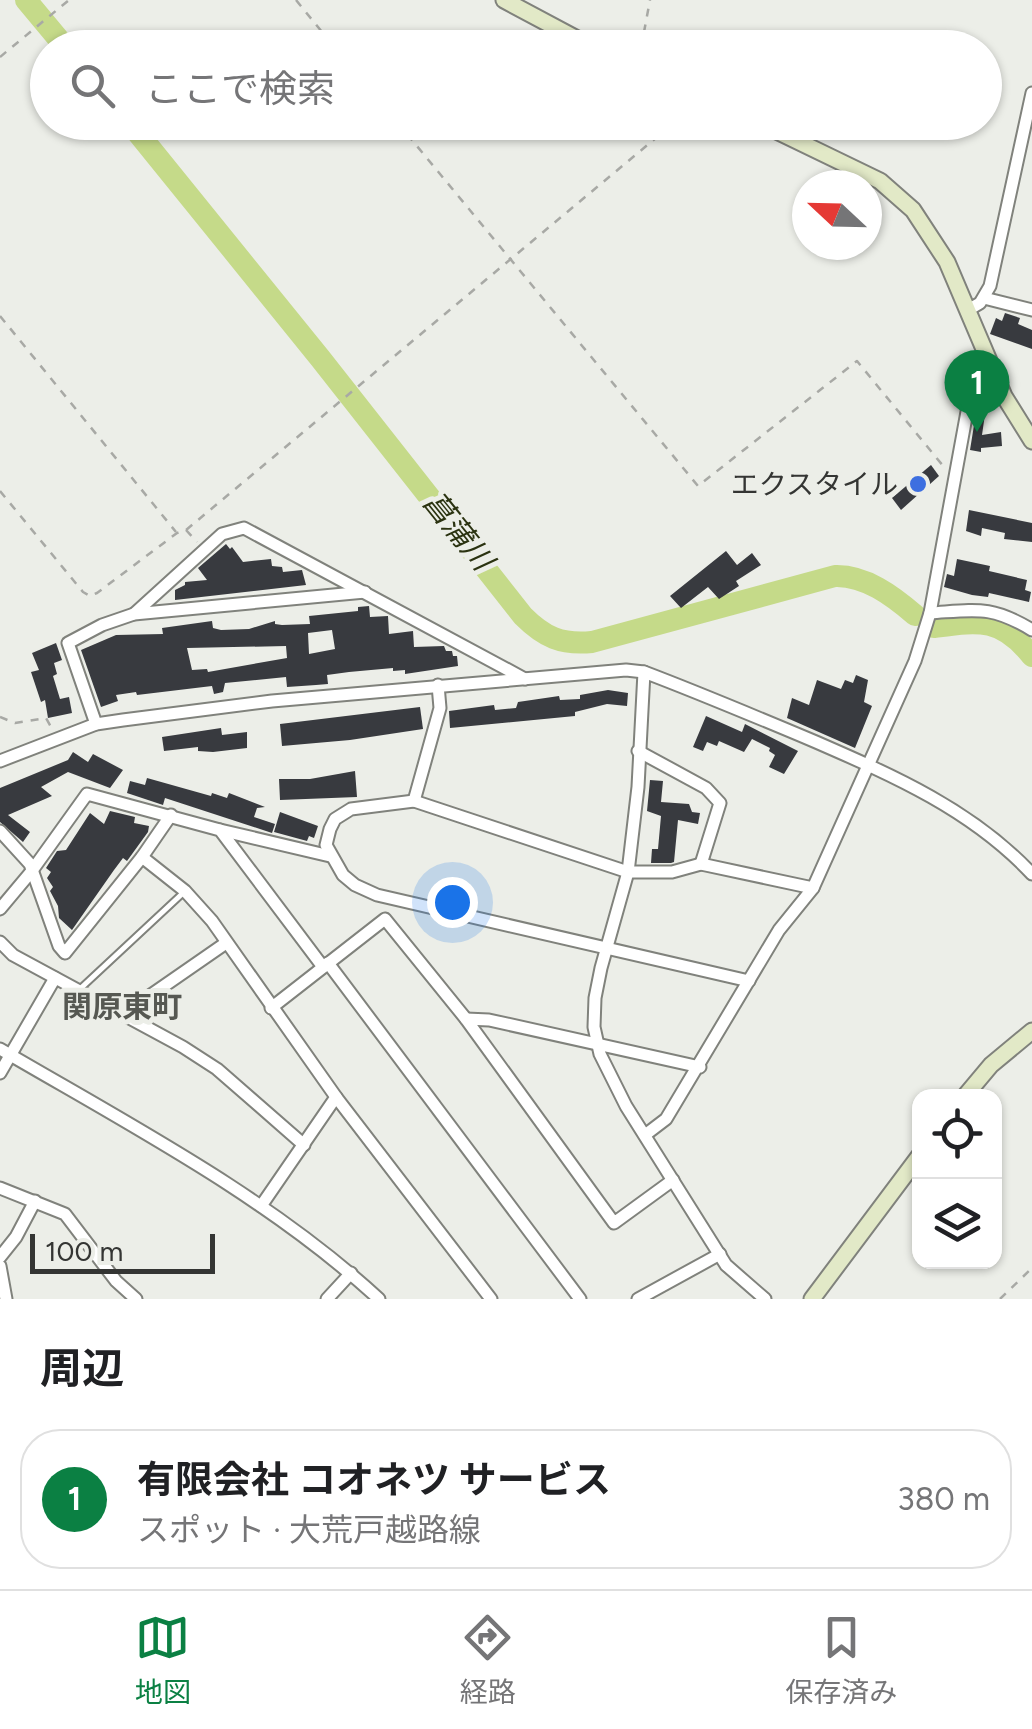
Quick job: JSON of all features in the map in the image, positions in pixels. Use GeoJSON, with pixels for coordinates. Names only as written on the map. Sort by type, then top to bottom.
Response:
{"type":"FeatureCollection","features":[{"type":"Feature","properties":{"kind":"main road"},"geometry":{"type":"LineString","coordinates":[[504,0],[560,30]]}},
{"type":"Feature","properties":{"kind":"main road"},"geometry":{"type":"LineString","coordinates":[[797,140],[880,181],[902,199],[935,240],[1004,396],[1032,440]]}},
{"type":"Feature","properties":{"kind":"main road"},"geometry":{"type":"LineString","coordinates":[[971,1089],[991,1065],[1032,1030]]}},
{"type":"Feature","properties":{"kind":"main road"},"geometry":{"type":"LineString","coordinates":[[812,1299],[912,1166]]}},
{"type":"Feature","properties":{"kind":"street"},"geometry":{"type":"LineString","coordinates":[[968,310],[984,298],[990,286],[1032,93]]}},
{"type":"Feature","properties":{"kind":"street"},"geometry":{"type":"LineString","coordinates":[[984,298],[1032,310]]}},
{"type":"Feature","properties":{"kind":"street"},"geometry":{"type":"LineString","coordinates":[[645,1135],[666,1119],[779,930],[814,888],[916,662],[930,614],[973,379],[977,368],[989,359]]}},
{"type":"Feature","properties":{"kind":"street"},"geometry":{"type":"LineString","coordinates":[[134,614],[222,534],[244,528],[525,680]]}},
{"type":"Feature","properties":{"kind":"street"},"geometry":{"type":"LineString","coordinates":[[96,724],[68,643],[102,625],[134,614],[365,592]]}},
{"type":"Feature","properties":{"kind":"street"},"geometry":{"type":"LineString","coordinates":[[930,614],[988,610],[1007,614],[1032,630]]}},
{"type":"Feature","properties":{"kind":"street"},"geometry":{"type":"LineString","coordinates":[[0,761],[96,724],[272,701],[626,670],[644,672],[870,764],[973,822],[1010,850],[1032,874]]}},
{"type":"Feature","properties":{"kind":"street"},"geometry":{"type":"LineString","coordinates":[[644,672],[638,787],[628,872],[594,998],[597,1042],[611,1080],[726,1265],[764,1299]]}},
{"type":"Feature","properties":{"kind":"street"},"geometry":{"type":"LineString","coordinates":[[414,801],[440,708],[438,685]]}},
{"type":"Feature","properties":{"kind":"street"},"geometry":{"type":"LineString","coordinates":[[638,751],[706,788],[720,804],[700,864]]}},
{"type":"Feature","properties":{"kind":"street"},"geometry":{"type":"LineString","coordinates":[[0,910],[88,794],[330,856]]}},
{"type":"Feature","properties":{"kind":"street"},"geometry":{"type":"LineString","coordinates":[[749,981],[376,894],[355,886],[342,875],[330,856],[327,836],[342,813],[414,801],[628,872],[661,874],[700,864],[814,888]]}},
{"type":"Feature","properties":{"kind":"street"},"geometry":{"type":"LineString","coordinates":[[0,831],[30,864],[66,953],[170,815]]}},
{"type":"Feature","properties":{"kind":"street"},"geometry":{"type":"LineString","coordinates":[[220,830],[580,1299]]}},
{"type":"Feature","properties":{"kind":"street"},"geometry":{"type":"LineString","coordinates":[[142,857],[185,892],[212,921],[336,1097],[491,1299]]}},
{"type":"Feature","properties":{"kind":"street"},"geometry":{"type":"LineString","coordinates":[[272,1008],[385,919],[466,1019],[614,1222],[673,1180]]}},
{"type":"Feature","properties":{"kind":"street"},"geometry":{"type":"LineString","coordinates":[[0,942],[12,954],[125,1013],[216,1069],[304,1145]]}},
{"type":"Feature","properties":{"kind":"street"},"geometry":{"type":"LineString","coordinates":[[125,1013],[226,943]]}},
{"type":"Feature","properties":{"kind":"street"},"geometry":{"type":"LineString","coordinates":[[0,1073],[5,1052],[55,978]]}},
{"type":"Feature","properties":{"kind":"street"},"geometry":{"type":"LineString","coordinates":[[466,1019],[597,1042],[700,1067]]}},
{"type":"Feature","properties":{"kind":"street"},"geometry":{"type":"LineString","coordinates":[[5,1052],[262,1206],[326,1251],[379,1299]]}},
{"type":"Feature","properties":{"kind":"street"},"geometry":{"type":"LineString","coordinates":[[262,1206],[336,1097]]}},
{"type":"Feature","properties":{"kind":"street"},"geometry":{"type":"LineString","coordinates":[[0,1188],[65,1214],[116,1280],[136,1299]]}},
{"type":"Feature","properties":{"kind":"street"},"geometry":{"type":"LineString","coordinates":[[0,1257],[35,1201]]}},
{"type":"Feature","properties":{"kind":"street"},"geometry":{"type":"LineString","coordinates":[[638,1299],[720,1254]]}},
{"type":"Feature","properties":{"kind":"street"},"geometry":{"type":"LineString","coordinates":[[0,1266],[6,1299]]}},
{"type":"Feature","properties":{"kind":"street"},"geometry":{"type":"LineString","coordinates":[[328,1299],[351,1273]]}},
{"type":"Feature","properties":{"kind":"lane"},"geometry":{"type":"LineString","coordinates":[[79,990],[185,892]]}},
{"type":"Feature","properties":{"kind":"path"},"geometry":{"type":"LineString","coordinates":[[32,30],[69,0]]}},
{"type":"Feature","properties":{"kind":"path"},"geometry":{"type":"LineString","coordinates":[[296,0],[320,30]]}},
{"type":"Feature","properties":{"kind":"path"},"geometry":{"type":"LineString","coordinates":[[644,30],[650,0]]}},
{"type":"Feature","properties":{"kind":"path"},"geometry":{"type":"LineString","coordinates":[[0,56],[30,32]]}},
{"type":"Feature","properties":{"kind":"path"},"geometry":{"type":"LineString","coordinates":[[412,140],[698,486],[857,361],[954,480]]}},
{"type":"Feature","properties":{"kind":"path"},"geometry":{"type":"LineString","coordinates":[[0,491],[90,596],[186,530],[653,140]]}},
{"type":"Feature","properties":{"kind":"path"},"geometry":{"type":"LineString","coordinates":[[0,316],[177,533]]}},
{"type":"Feature","properties":{"kind":"path"},"geometry":{"type":"LineString","coordinates":[[186,530],[204,551]]}},
{"type":"Feature","properties":{"kind":"path"},"geometry":{"type":"LineString","coordinates":[[0,718],[15,723],[46,718],[55,739]]}},
{"type":"Feature","properties":{"kind":"path"},"geometry":{"type":"LineString","coordinates":[[1000,1299],[1032,1268]]}},
{"type":"Feature","properties":{"kind":"building"},"geometry":{"type":"Polygon","coordinates":[[[1005,313],[1020,318],[1018,324],[1032,330],[1032,349],[990,334],[996,318],[1002,321],[1005,313]]]}},
{"type":"Feature","properties":{"kind":"building"},"geometry":{"type":"Polygon","coordinates":[[[976,413],[985,414],[982,435],[1001,432],[1002,446],[981,448],[981,452],[970,450],[976,413]]]}},
{"type":"Feature","properties":{"kind":"building","name":"エクスタイル"},"geometry":{"type":"Polygon","coordinates":[[[931,465],[939,476],[901,510],[892,498],[931,465]]]}},
{"type":"Feature","properties":{"kind":"building"},"geometry":{"type":"Polygon","coordinates":[[[969,510],[1032,523],[1032,542],[1004,539],[1005,533],[982,528],[981,536],[966,531],[969,510]]]}},
{"type":"Feature","properties":{"kind":"building"},"geometry":{"type":"Polygon","coordinates":[[[226,544],[243,562],[271,559],[272,566],[282,567],[283,572],[302,570],[306,585],[175,600],[175,590],[185,582],[207,580],[198,568],[226,544]]]}},
{"type":"Feature","properties":{"kind":"building"},"geometry":{"type":"Polygon","coordinates":[[[726,551],[737,565],[752,553],[761,565],[736,581],[739,586],[719,599],[708,587],[681,608],[670,596],[726,551]]]}},
{"type":"Feature","properties":{"kind":"building"},"geometry":{"type":"Polygon","coordinates":[[[957,559],[1027,580],[1029,602],[989,593],[988,597],[972,595],[944,587],[947,574],[954,576],[957,559]]]}},
{"type":"Feature","properties":{"kind":"building"},"geometry":{"type":"Polygon","coordinates":[[[369,606],[370,617],[388,616],[389,634],[413,631],[414,647],[444,646],[457,656],[458,666],[405,674],[405,670],[393,668],[349,672],[327,675],[328,684],[316,685],[287,687],[286,677],[225,683],[223,692],[214,694],[212,686],[137,695],[136,692],[116,695],[118,701],[101,707],[81,650],[116,635],[163,634],[162,628],[212,621],[213,628],[221,630],[249,629],[275,621],[282,625],[310,624],[309,616],[358,611],[358,607],[369,606]],[[332,630],[308,633],[309,654],[335,649],[332,630]],[[286,646],[187,648],[192,670],[208,672],[287,658],[286,646]]]}},
{"type":"Feature","properties":{"kind":"building"},"geometry":{"type":"Polygon","coordinates":[[[56,643],[62,660],[54,663],[57,674],[53,676],[60,699],[69,697],[72,713],[48,718],[45,700],[41,702],[31,672],[39,670],[32,653],[56,643]]]}},
{"type":"Feature","properties":{"kind":"building"},"geometry":{"type":"Polygon","coordinates":[[[856,675],[868,680],[864,702],[872,706],[855,748],[787,718],[792,698],[809,705],[817,680],[841,689],[845,680],[853,683],[856,675]]]}},
{"type":"Feature","properties":{"kind":"building"},"geometry":{"type":"Polygon","coordinates":[[[608,690],[628,693],[627,706],[607,704],[575,712],[575,716],[450,728],[449,711],[494,705],[495,710],[516,708],[518,702],[559,696],[560,700],[580,699],[580,695],[608,690]]]}},
{"type":"Feature","properties":{"kind":"building"},"geometry":{"type":"Polygon","coordinates":[[[420,707],[423,729],[282,746],[280,724],[420,707]]]}},
{"type":"Feature","properties":{"kind":"building"},"geometry":{"type":"Polygon","coordinates":[[[706,716],[742,732],[745,724],[798,751],[784,774],[769,767],[775,755],[770,748],[752,739],[744,752],[719,741],[717,746],[707,742],[703,751],[693,747],[706,716]]]}},
{"type":"Feature","properties":{"kind":"building"},"geometry":{"type":"Polygon","coordinates":[[[221,728],[222,735],[247,732],[247,748],[164,751],[162,737],[221,728]]]}},
{"type":"Feature","properties":{"kind":"building"},"geometry":{"type":"Polygon","coordinates":[[[73,752],[88,762],[93,754],[123,770],[110,788],[68,772],[41,787],[52,796],[8,815],[30,832],[23,842],[0,822],[0,788],[68,760],[73,752]]]}},
{"type":"Feature","properties":{"kind":"building"},"geometry":{"type":"Polygon","coordinates":[[[355,771],[357,797],[280,800],[279,779],[310,779],[355,771]]]}},
{"type":"Feature","properties":{"kind":"building"},"geometry":{"type":"Polygon","coordinates":[[[147,778],[211,796],[212,793],[227,798],[229,793],[265,807],[257,808],[254,817],[275,824],[272,833],[165,798],[163,805],[127,793],[130,781],[145,785],[147,778]]]}},
{"type":"Feature","properties":{"kind":"building"},"geometry":{"type":"Polygon","coordinates":[[[650,780],[663,781],[661,802],[689,804],[692,812],[700,813],[698,824],[678,820],[671,863],[651,863],[652,849],[658,849],[661,816],[647,811],[650,780]]]}},
{"type":"Feature","properties":{"kind":"building"},"geometry":{"type":"Polygon","coordinates":[[[110,811],[135,817],[134,823],[149,826],[148,832],[127,861],[123,858],[72,930],[59,918],[50,891],[53,887],[47,878],[51,872],[46,868],[57,851],[66,850],[90,813],[104,824],[110,811]]]}},
{"type":"Feature","properties":{"kind":"building"},"geometry":{"type":"Polygon","coordinates":[[[280,812],[318,826],[314,838],[309,836],[307,841],[274,832],[280,812]]]}},
{"type":"Feature","properties":{"kind":"waterway","name":"菖蒲川"},"geometry":{"type":"LineString","coordinates":[[26,0],[51,30]]}},
{"type":"Feature","properties":{"kind":"waterway","name":"菖蒲川"},"geometry":{"type":"LineString","coordinates":[[144,140],[523,616],[546,634],[562,641],[592,642],[835,576],[868,583],[915,615]]}},
{"type":"Feature","properties":{"kind":"waterway","name":"菖蒲川"},"geometry":{"type":"LineString","coordinates":[[934,627],[977,623],[999,628],[1032,656]]}},
{"type":"Feature","properties":{"kind":"place","name":"有限会社 コオネツ サービス"},"geometry":{"type":"Point","coordinates":[977,432]}},
{"type":"Feature","properties":{"kind":"place","name":"エクスタイル"},"geometry":{"type":"Point","coordinates":[918,484]}},
{"type":"Feature","properties":{"kind":"district","name":"関原東町"},"geometry":{"type":"Point","coordinates":[122,1007]}}]}
